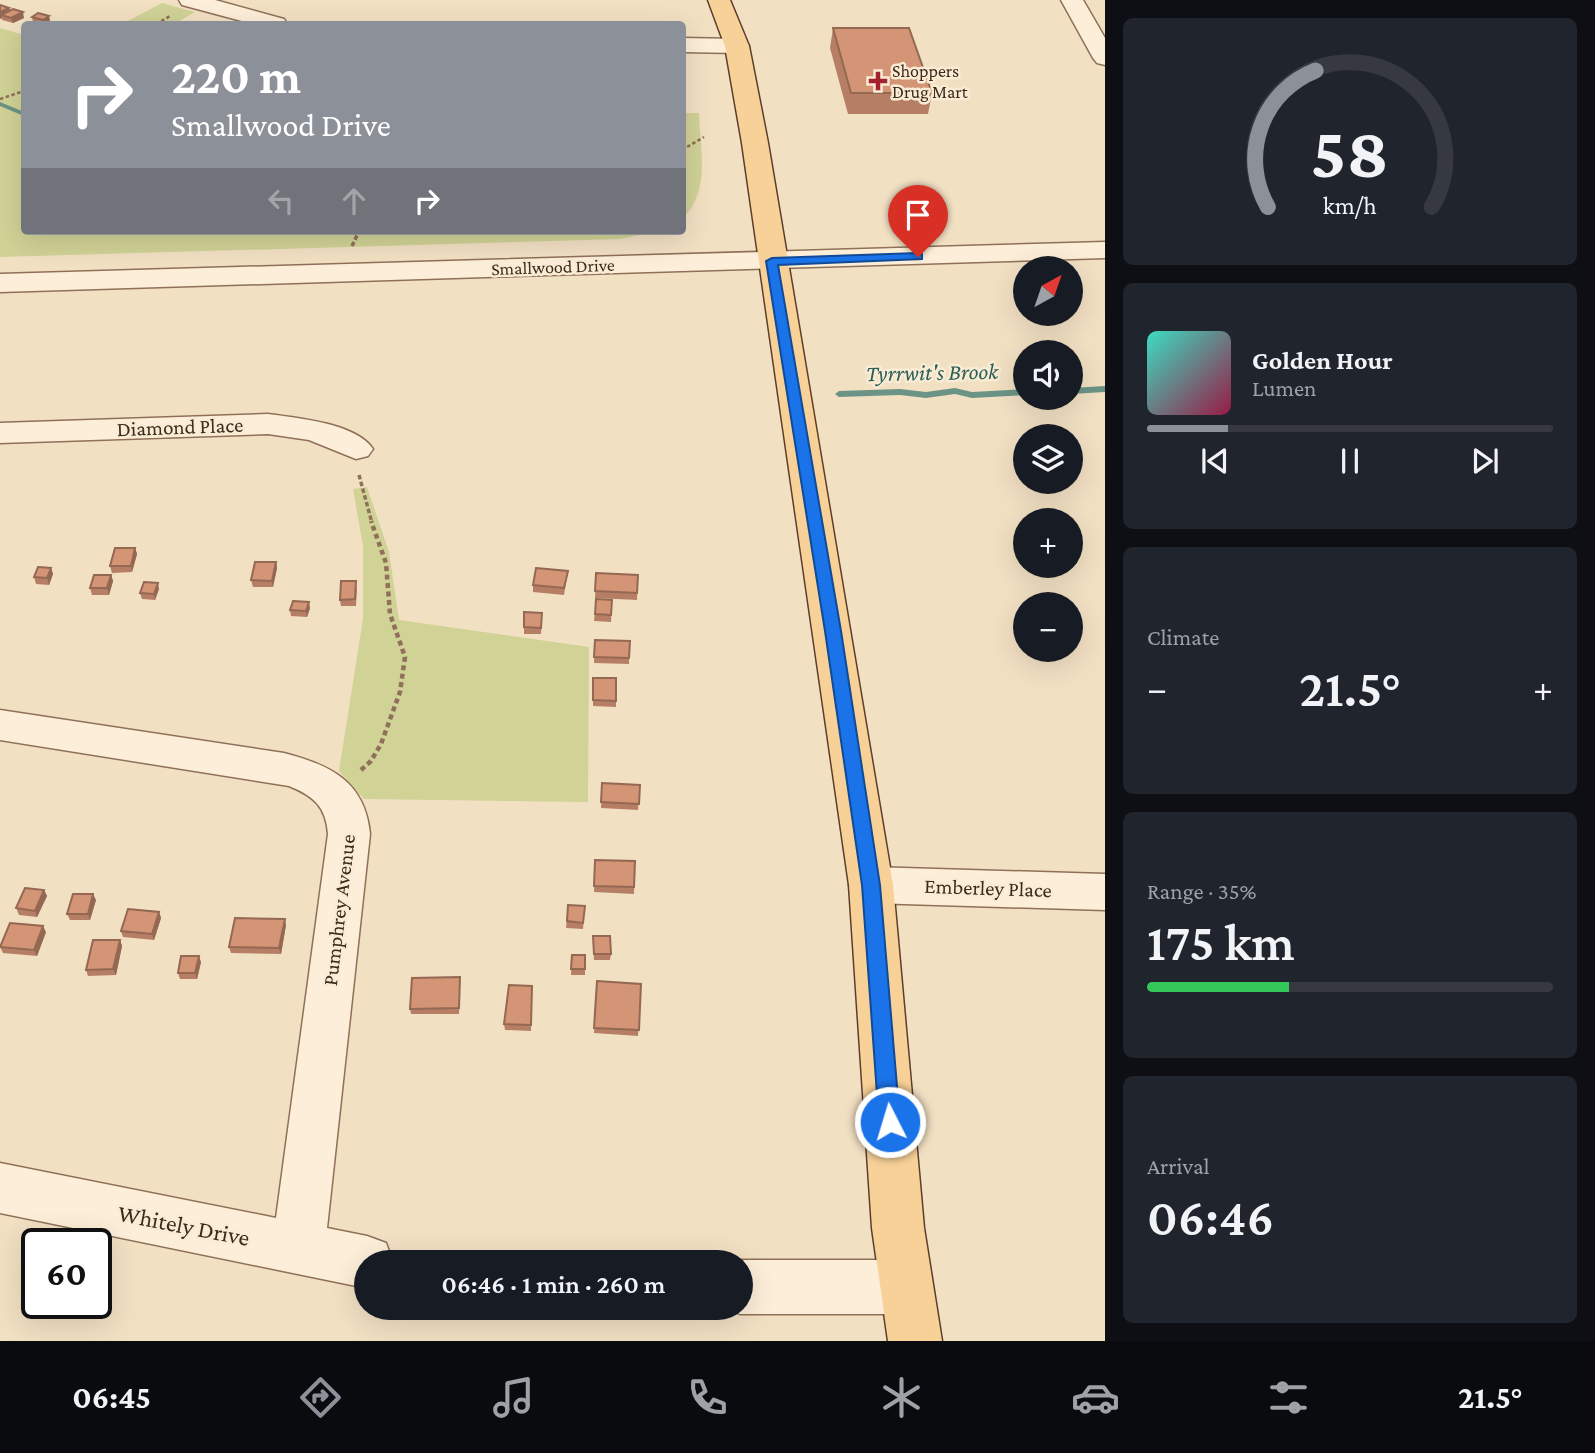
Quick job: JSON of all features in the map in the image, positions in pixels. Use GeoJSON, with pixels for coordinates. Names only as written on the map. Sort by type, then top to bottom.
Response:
{"type":"FeatureCollection","features":[{"type":"Feature","properties":{"kind":"main road"},"geometry":{"type":"LineString","coordinates":[[719,0],[737,46],[755,143],[871,885],[898,1228],[915,1341]]}},
{"type":"Feature","properties":{"kind":"street"},"geometry":{"type":"LineString","coordinates":[[190,0],[265,21]]}},
{"type":"Feature","properties":{"kind":"street"},"geometry":{"type":"LineString","coordinates":[[1072,0],[1105,58]]}},
{"type":"Feature","properties":{"kind":"street"},"geometry":{"type":"LineString","coordinates":[[686,45],[737,46]]}},
{"type":"Feature","properties":{"kind":"street","name":"Smallwood Drive"},"geometry":{"type":"LineString","coordinates":[[0,283],[1105,250]]}},
{"type":"Feature","properties":{"kind":"street","name":"Diamond Place"},"geometry":{"type":"LineString","coordinates":[[0,433],[268,424],[316,431],[356,449]]}},
{"type":"Feature","properties":{"kind":"street"},"geometry":{"type":"LineString","coordinates":[[0,725],[284,769],[302,773],[331,789]]}},
{"type":"Feature","properties":{"kind":"street","name":"Pumphrey Avenue"},"geometry":{"type":"LineString","coordinates":[[298,1248],[349,834],[346,810],[331,789]]}},
{"type":"Feature","properties":{"kind":"street","name":"Emberley Place"},"geometry":{"type":"LineString","coordinates":[[871,885],[1105,892]]}},
{"type":"Feature","properties":{"kind":"street","name":"Whitely Drive"},"geometry":{"type":"LineString","coordinates":[[0,1188],[354,1259]]}},
{"type":"Feature","properties":{"kind":"street"},"geometry":{"type":"LineString","coordinates":[[753,1287],[906,1287]]}},
{"type":"Feature","properties":{"kind":"path"},"geometry":{"type":"LineString","coordinates":[[0,99],[21,92]]}},
{"type":"Feature","properties":{"kind":"path"},"geometry":{"type":"LineString","coordinates":[[686,148],[704,137]]}},
{"type":"Feature","properties":{"kind":"path"},"geometry":{"type":"LineString","coordinates":[[351,249],[357,235]]}},
{"type":"Feature","properties":{"kind":"path"},"geometry":{"type":"LineString","coordinates":[[331,789],[357,773],[376,754],[400,692],[405,657],[390,614],[386,563],[361,488],[356,449]]}},
{"type":"Feature","properties":{"kind":"green space"},"geometry":{"type":"Polygon","coordinates":[[[162,3],[195,12],[179,21],[128,21],[162,3]]]}},
{"type":"Feature","properties":{"kind":"green space"},"geometry":{"type":"Polygon","coordinates":[[[0,28],[21,34],[21,235],[640,235],[620,239],[0,257],[0,28]]]}},
{"type":"Feature","properties":{"kind":"green space"},"geometry":{"type":"Polygon","coordinates":[[[686,113],[699,113],[702,169],[701,182],[692,207],[686,214],[686,113]]]}},
{"type":"Feature","properties":{"kind":"green space"},"geometry":{"type":"Polygon","coordinates":[[[367,487],[389,552],[399,620],[589,647],[588,802],[364,799],[339,771],[363,619],[363,546],[353,489],[367,487]]]}},
{"type":"Feature","properties":{"kind":"building"},"geometry":{"type":"Polygon","coordinates":[[[0,5],[9,8],[0,12],[0,5]]]}},
{"type":"Feature","properties":{"kind":"building"},"geometry":{"type":"Polygon","coordinates":[[[13,9],[23,12],[11,18],[1,15],[13,9]]]}},
{"type":"Feature","properties":{"kind":"building"},"geometry":{"type":"Polygon","coordinates":[[[38,13],[49,16],[43,20],[32,17],[38,13]]]}},
{"type":"Feature","properties":{"kind":"building"},"geometry":{"type":"Polygon","coordinates":[[[833,28],[909,28],[932,93],[851,93],[833,28]]]}},
{"type":"Feature","properties":{"kind":"building"},"geometry":{"type":"Polygon","coordinates":[[[115,548],[135,548],[131,566],[110,566],[115,548]]]}},
{"type":"Feature","properties":{"kind":"building"},"geometry":{"type":"Polygon","coordinates":[[[255,562],[276,562],[272,581],[251,580],[255,562]]]}},
{"type":"Feature","properties":{"kind":"building"},"geometry":{"type":"Polygon","coordinates":[[[38,567],[51,568],[47,578],[34,577],[38,567]]]}},
{"type":"Feature","properties":{"kind":"building"},"geometry":{"type":"Polygon","coordinates":[[[536,568],[568,571],[564,588],[533,585],[536,568]]]}},
{"type":"Feature","properties":{"kind":"building"},"geometry":{"type":"Polygon","coordinates":[[[596,573],[638,575],[637,593],[595,591],[596,573]]]}},
{"type":"Feature","properties":{"kind":"building"},"geometry":{"type":"Polygon","coordinates":[[[94,575],[111,575],[107,588],[90,588],[94,575]]]}},
{"type":"Feature","properties":{"kind":"building"},"geometry":{"type":"Polygon","coordinates":[[[341,581],[356,581],[355,599],[340,600],[341,581]]]}},
{"type":"Feature","properties":{"kind":"building"},"geometry":{"type":"Polygon","coordinates":[[[144,582],[158,583],[154,594],[140,593],[144,582]]]}},
{"type":"Feature","properties":{"kind":"building"},"geometry":{"type":"Polygon","coordinates":[[[596,599],[612,600],[611,615],[595,614],[596,599]]]}},
{"type":"Feature","properties":{"kind":"building"},"geometry":{"type":"Polygon","coordinates":[[[293,601],[309,602],[306,611],[290,610],[293,601]]]}},
{"type":"Feature","properties":{"kind":"building"},"geometry":{"type":"Polygon","coordinates":[[[524,612],[542,613],[541,628],[524,627],[524,612]]]}},
{"type":"Feature","properties":{"kind":"building"},"geometry":{"type":"Polygon","coordinates":[[[595,640],[630,641],[629,658],[594,657],[595,640]]]}},
{"type":"Feature","properties":{"kind":"building"},"geometry":{"type":"Polygon","coordinates":[[[593,678],[616,678],[616,701],[593,700],[593,678]]]}},
{"type":"Feature","properties":{"kind":"building"},"geometry":{"type":"Polygon","coordinates":[[[602,783],[640,785],[639,804],[601,802],[602,783]]]}},
{"type":"Feature","properties":{"kind":"building"},"geometry":{"type":"Polygon","coordinates":[[[595,860],[635,861],[634,887],[594,886],[595,860]]]}},
{"type":"Feature","properties":{"kind":"building"},"geometry":{"type":"Polygon","coordinates":[[[25,888],[44,890],[35,911],[16,908],[25,888]]]}},
{"type":"Feature","properties":{"kind":"building"},"geometry":{"type":"Polygon","coordinates":[[[73,894],[93,894],[88,914],[67,914],[73,894]]]}},
{"type":"Feature","properties":{"kind":"building"},"geometry":{"type":"Polygon","coordinates":[[[568,905],[585,906],[583,923],[567,921],[568,905]]]}},
{"type":"Feature","properties":{"kind":"building"},"geometry":{"type":"Polygon","coordinates":[[[128,909],[159,912],[152,934],[121,931],[128,909]]]}},
{"type":"Feature","properties":{"kind":"building"},"geometry":{"type":"Polygon","coordinates":[[[235,918],[285,919],[279,948],[229,947],[235,918]]]}},
{"type":"Feature","properties":{"kind":"building"},"geometry":{"type":"Polygon","coordinates":[[[10,923],[43,926],[34,950],[0,947],[10,923]]]}},
{"type":"Feature","properties":{"kind":"building"},"geometry":{"type":"Polygon","coordinates":[[[593,936],[610,936],[611,954],[594,954],[593,936]]]}},
{"type":"Feature","properties":{"kind":"building"},"geometry":{"type":"Polygon","coordinates":[[[93,940],[120,940],[113,969],[86,970],[93,940]]]}},
{"type":"Feature","properties":{"kind":"building"},"geometry":{"type":"Polygon","coordinates":[[[572,955],[585,955],[585,969],[571,969],[572,955]]]}},
{"type":"Feature","properties":{"kind":"building"},"geometry":{"type":"Polygon","coordinates":[[[181,956],[199,956],[195,973],[178,973],[181,956]]]}},
{"type":"Feature","properties":{"kind":"building"},"geometry":{"type":"Polygon","coordinates":[[[460,977],[459,1008],[410,1009],[412,978],[460,977]]]}},
{"type":"Feature","properties":{"kind":"building"},"geometry":{"type":"Polygon","coordinates":[[[597,981],[641,984],[639,1030],[594,1028],[597,981]]]}},
{"type":"Feature","properties":{"kind":"building"},"geometry":{"type":"Polygon","coordinates":[[[509,985],[532,986],[531,1025],[504,1024],[509,985]]]}},
{"type":"Feature","properties":{"kind":"waterway","name":"Tyrrwit's Brook"},"geometry":{"type":"LineString","coordinates":[[0,104],[21,113]]}},
{"type":"Feature","properties":{"kind":"waterway","name":"Tyrrwit's Brook"},"geometry":{"type":"LineString","coordinates":[[1083,390],[1105,389]]}},
{"type":"Feature","properties":{"kind":"waterway","name":"Tyrrwit's Brook"},"geometry":{"type":"LineString","coordinates":[[839,394],[900,392],[926,395],[955,391],[972,395],[1013,393]]}},
{"type":"Feature","properties":{"kind":"place","name":"Shoppers Drug Mart"},"geometry":{"type":"Point","coordinates":[878,81]}},
{"type":"Feature","properties":{"kind":"route"},"geometry":{"type":"LineString","coordinates":[[890,1122],[871,885],[833,631],[772,261],[918,257]]}}]}
